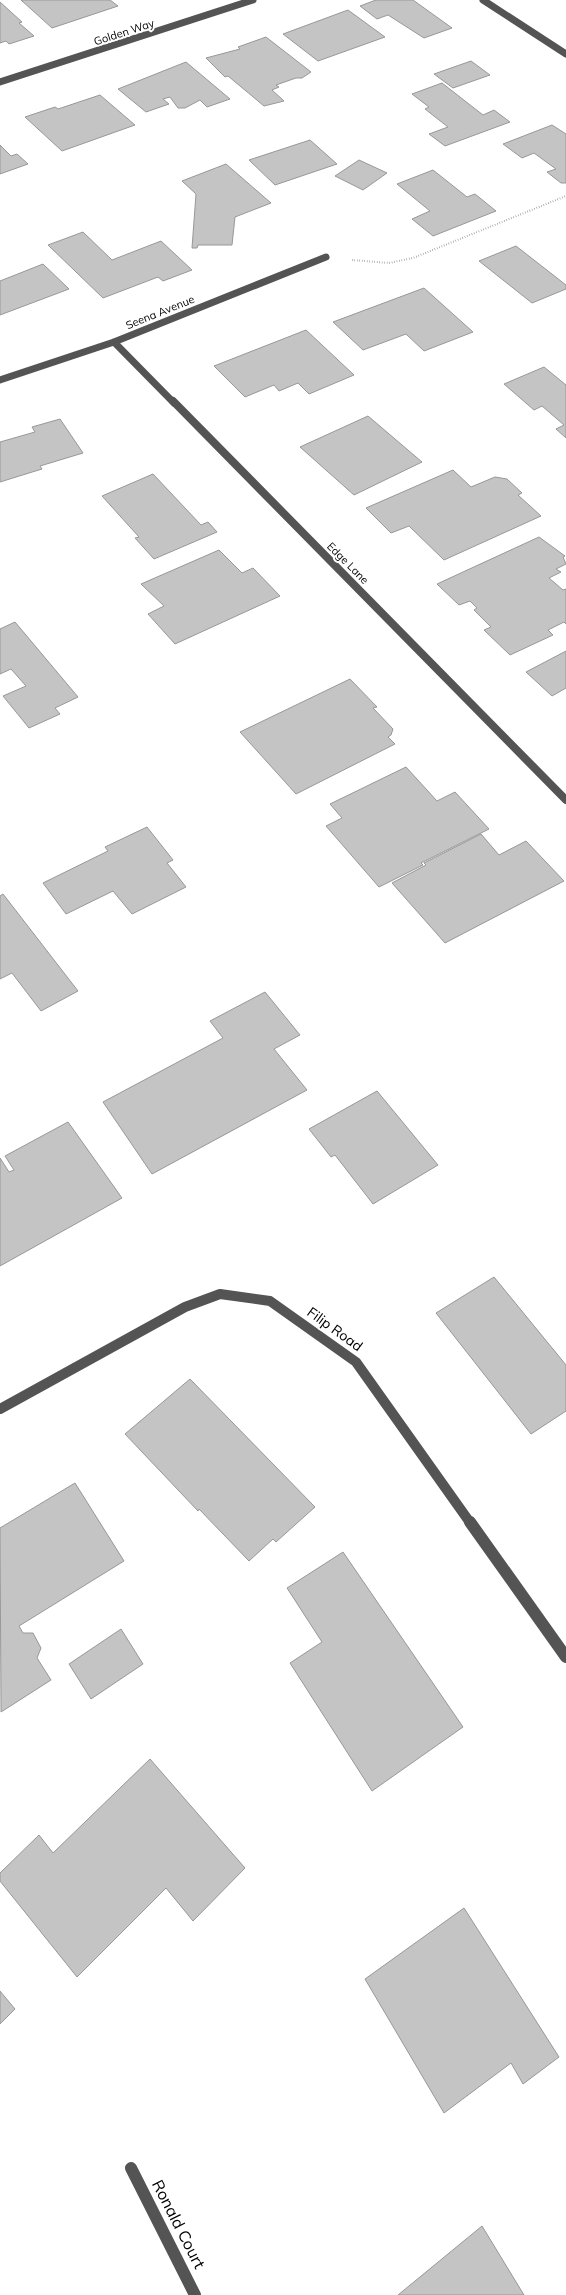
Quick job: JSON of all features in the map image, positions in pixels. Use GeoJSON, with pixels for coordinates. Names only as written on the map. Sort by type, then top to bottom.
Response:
{"type":"FeatureCollection","features":[{"type":"Feature","properties":{"kind":"street","name":"Golden Way"},"geometry":{"type":"LineString","coordinates":[[0,82],[253,0]]}},
{"type":"Feature","properties":{"kind":"street"},"geometry":{"type":"LineString","coordinates":[[483,0],[566,54]]}},
{"type":"Feature","properties":{"kind":"street","name":"Seena Avenue"},"geometry":{"type":"LineString","coordinates":[[0,380],[114,342],[326,258]]}},
{"type":"Feature","properties":{"kind":"street","name":"Edge Lane"},"geometry":{"type":"LineString","coordinates":[[114,342],[566,800]]}},
{"type":"Feature","properties":{"kind":"street","name":"Filip Road"},"geometry":{"type":"LineString","coordinates":[[0,1409],[185,1307],[220,1294],[270,1301],[356,1362],[566,1657]]}},
{"type":"Feature","properties":{"kind":"street","name":"Ronald Court"},"geometry":{"type":"LineString","coordinates":[[131,2168],[195,2295]]}},
{"type":"Feature","properties":{"kind":"path"},"geometry":{"type":"LineString","coordinates":[[326,258],[389,264],[413,258],[566,196]]}},
{"type":"Feature","properties":{"kind":"building"},"geometry":{"type":"Polygon","coordinates":[[[21,0],[110,0],[118,6],[52,28],[21,0]]]}},
{"type":"Feature","properties":{"kind":"building"},"geometry":{"type":"Polygon","coordinates":[[[376,0],[413,0],[452,28],[424,38],[388,15],[377,19],[360,6],[376,0]]]}},
{"type":"Feature","properties":{"kind":"building"},"geometry":{"type":"Polygon","coordinates":[[[0,2],[34,36],[9,44],[6,41],[0,43],[0,2]]]}},
{"type":"Feature","properties":{"kind":"building"},"geometry":{"type":"Polygon","coordinates":[[[348,10],[385,37],[318,61],[283,34],[348,10]]]}},
{"type":"Feature","properties":{"kind":"building"},"geometry":{"type":"Polygon","coordinates":[[[266,37],[311,72],[302,78],[296,78],[276,85],[279,87],[272,90],[284,101],[264,106],[228,76],[225,77],[206,58],[240,49],[238,47],[266,37]]]}},
{"type":"Feature","properties":{"kind":"building"},"geometry":{"type":"Polygon","coordinates":[[[471,61],[490,75],[453,88],[434,74],[471,61]]]}},
{"type":"Feature","properties":{"kind":"building"},"geometry":{"type":"Polygon","coordinates":[[[186,62],[230,99],[207,107],[200,100],[185,108],[178,108],[170,97],[163,99],[169,104],[146,112],[118,89],[186,62]]]}},
{"type":"Feature","properties":{"kind":"building"},"geometry":{"type":"Polygon","coordinates":[[[442,83],[483,115],[494,110],[510,122],[445,146],[429,134],[448,127],[425,109],[429,107],[412,94],[442,83]]]}},
{"type":"Feature","properties":{"kind":"building"},"geometry":{"type":"Polygon","coordinates":[[[100,95],[135,125],[62,151],[25,117],[55,107],[58,109],[100,95]]]}},
{"type":"Feature","properties":{"kind":"building"},"geometry":{"type":"Polygon","coordinates":[[[552,125],[566,134],[566,183],[561,183],[547,172],[556,169],[534,153],[522,158],[503,144],[552,125]]]}},
{"type":"Feature","properties":{"kind":"building"},"geometry":{"type":"Polygon","coordinates":[[[310,140],[337,164],[275,185],[249,160],[310,140]]]}},
{"type":"Feature","properties":{"kind":"building"},"geometry":{"type":"Polygon","coordinates":[[[0,145],[11,156],[17,154],[28,164],[0,174],[0,145]]]}},
{"type":"Feature","properties":{"kind":"building"},"geometry":{"type":"Polygon","coordinates":[[[359,160],[387,173],[363,190],[335,176],[359,160]]]}},
{"type":"Feature","properties":{"kind":"building"},"geometry":{"type":"Polygon","coordinates":[[[226,164],[271,203],[235,217],[232,245],[198,245],[197,248],[192,248],[196,194],[182,181],[226,164]]]}},
{"type":"Feature","properties":{"kind":"building"},"geometry":{"type":"Polygon","coordinates":[[[433,170],[467,197],[475,194],[496,211],[433,236],[412,219],[430,211],[397,184],[433,170]]]}},
{"type":"Feature","properties":{"kind":"building"},"geometry":{"type":"Polygon","coordinates":[[[83,232],[112,260],[161,241],[192,270],[163,281],[158,277],[103,298],[48,245],[83,232]]]}},
{"type":"Feature","properties":{"kind":"building"},"geometry":{"type":"Polygon","coordinates":[[[516,246],[566,285],[566,289],[532,303],[479,261],[516,246]]]}},
{"type":"Feature","properties":{"kind":"building"},"geometry":{"type":"Polygon","coordinates":[[[43,264],[69,289],[0,315],[0,281],[43,264]]]}},
{"type":"Feature","properties":{"kind":"building"},"geometry":{"type":"Polygon","coordinates":[[[424,288],[473,332],[424,351],[406,334],[363,350],[333,322],[424,288]]]}},
{"type":"Feature","properties":{"kind":"building"},"geometry":{"type":"Polygon","coordinates":[[[306,330],[354,375],[309,394],[298,383],[279,391],[274,385],[245,397],[214,366],[306,330]]]}},
{"type":"Feature","properties":{"kind":"building"},"geometry":{"type":"Polygon","coordinates":[[[544,367],[566,385],[566,438],[556,429],[564,425],[542,406],[534,410],[504,384],[544,367]]]}},
{"type":"Feature","properties":{"kind":"building"},"geometry":{"type":"Polygon","coordinates":[[[368,416],[422,462],[354,495],[300,447],[368,416]]]}},
{"type":"Feature","properties":{"kind":"building"},"geometry":{"type":"Polygon","coordinates":[[[60,419],[83,453],[40,466],[42,469],[0,482],[0,442],[35,432],[32,427],[60,419]]]}},
{"type":"Feature","properties":{"kind":"building"},"geometry":{"type":"Polygon","coordinates":[[[453,470],[471,487],[495,477],[507,479],[522,493],[518,495],[541,516],[444,560],[409,526],[391,533],[366,508],[453,470]]]}},
{"type":"Feature","properties":{"kind":"building"},"geometry":{"type":"Polygon","coordinates":[[[153,474],[201,525],[208,522],[217,532],[154,559],[135,538],[139,537],[102,496],[153,474]]]}},
{"type":"Feature","properties":{"kind":"building"},"geometry":{"type":"Polygon","coordinates":[[[539,537],[565,556],[563,557],[566,564],[556,569],[561,572],[549,578],[563,590],[566,589],[566,624],[564,622],[548,630],[553,635],[510,655],[484,630],[491,627],[474,610],[477,608],[470,601],[459,605],[437,584],[539,537]]]}},
{"type":"Feature","properties":{"kind":"building"},"geometry":{"type":"Polygon","coordinates":[[[219,550],[242,573],[253,568],[280,596],[175,644],[148,614],[164,606],[141,584],[219,550]]]}},
{"type":"Feature","properties":{"kind":"building"},"geometry":{"type":"Polygon","coordinates":[[[15,622],[78,697],[55,708],[60,714],[29,728],[3,696],[26,686],[11,669],[0,674],[0,629],[15,622]]]}},
{"type":"Feature","properties":{"kind":"building"},"geometry":{"type":"Polygon","coordinates":[[[566,651],[566,688],[552,696],[526,672],[566,651]]]}},
{"type":"Feature","properties":{"kind":"building"},"geometry":{"type":"Polygon","coordinates":[[[350,679],[377,707],[373,708],[393,729],[388,737],[395,744],[296,794],[240,732],[350,679]]]}},
{"type":"Feature","properties":{"kind":"building"},"geometry":{"type":"Polygon","coordinates":[[[406,767],[437,801],[455,792],[489,829],[421,863],[423,865],[379,887],[326,826],[342,818],[330,804],[406,767]]]}},
{"type":"Feature","properties":{"kind":"building"},"geometry":{"type":"Polygon","coordinates":[[[147,827],[173,860],[167,863],[186,887],[132,914],[113,891],[66,914],[43,883],[108,851],[105,847],[147,827]]]}},
{"type":"Feature","properties":{"kind":"building"},"geometry":{"type":"Polygon","coordinates":[[[481,834],[499,855],[526,841],[564,881],[445,943],[392,883],[426,865],[424,863],[481,834]]]}},
{"type":"Feature","properties":{"kind":"building"},"geometry":{"type":"Polygon","coordinates":[[[3,894],[78,991],[41,1011],[12,973],[0,979],[0,896],[3,894]]]}},
{"type":"Feature","properties":{"kind":"building"},"geometry":{"type":"Polygon","coordinates":[[[265,992],[300,1035],[274,1049],[307,1090],[152,1174],[103,1102],[223,1038],[210,1021],[265,992]]]}},
{"type":"Feature","properties":{"kind":"building"},"geometry":{"type":"Polygon","coordinates":[[[377,1091],[438,1165],[373,1204],[335,1155],[331,1157],[309,1129],[377,1091]]]}},
{"type":"Feature","properties":{"kind":"building"},"geometry":{"type":"Polygon","coordinates":[[[68,1122],[122,1198],[0,1266],[0,1158],[9,1172],[14,1170],[5,1156],[68,1122]]]}},
{"type":"Feature","properties":{"kind":"building"},"geometry":{"type":"Polygon","coordinates":[[[494,1277],[566,1365],[566,1411],[531,1434],[436,1313],[494,1277]]]}},
{"type":"Feature","properties":{"kind":"building"},"geometry":{"type":"Polygon","coordinates":[[[190,1379],[315,1507],[276,1542],[273,1539],[249,1561],[199,1509],[198,1511],[125,1434],[190,1379]]]}},
{"type":"Feature","properties":{"kind":"building"},"geometry":{"type":"Polygon","coordinates":[[[75,1483],[124,1561],[19,1626],[23,1633],[33,1633],[41,1648],[37,1658],[51,1680],[1,1712],[0,1528],[75,1483]]]}},
{"type":"Feature","properties":{"kind":"building"},"geometry":{"type":"Polygon","coordinates":[[[343,1552],[463,1727],[372,1791],[290,1663],[322,1642],[287,1588],[343,1552]]]}},
{"type":"Feature","properties":{"kind":"building"},"geometry":{"type":"Polygon","coordinates":[[[121,1629],[143,1664],[91,1699],[69,1664],[121,1629]]]}},
{"type":"Feature","properties":{"kind":"building"},"geometry":{"type":"Polygon","coordinates":[[[150,1759],[245,1868],[193,1921],[166,1888],[77,1977],[0,1881],[0,1873],[39,1835],[53,1853],[150,1759]]]}},
{"type":"Feature","properties":{"kind":"building"},"geometry":{"type":"Polygon","coordinates":[[[464,1908],[559,2057],[523,2084],[511,2063],[444,2113],[365,1979],[464,1908]]]}},
{"type":"Feature","properties":{"kind":"building"},"geometry":{"type":"Polygon","coordinates":[[[0,1991],[15,2009],[0,2024],[0,1991]]]}},
{"type":"Feature","properties":{"kind":"building"},"geometry":{"type":"Polygon","coordinates":[[[482,2226],[524,2295],[398,2295],[482,2226]]]}}]}
